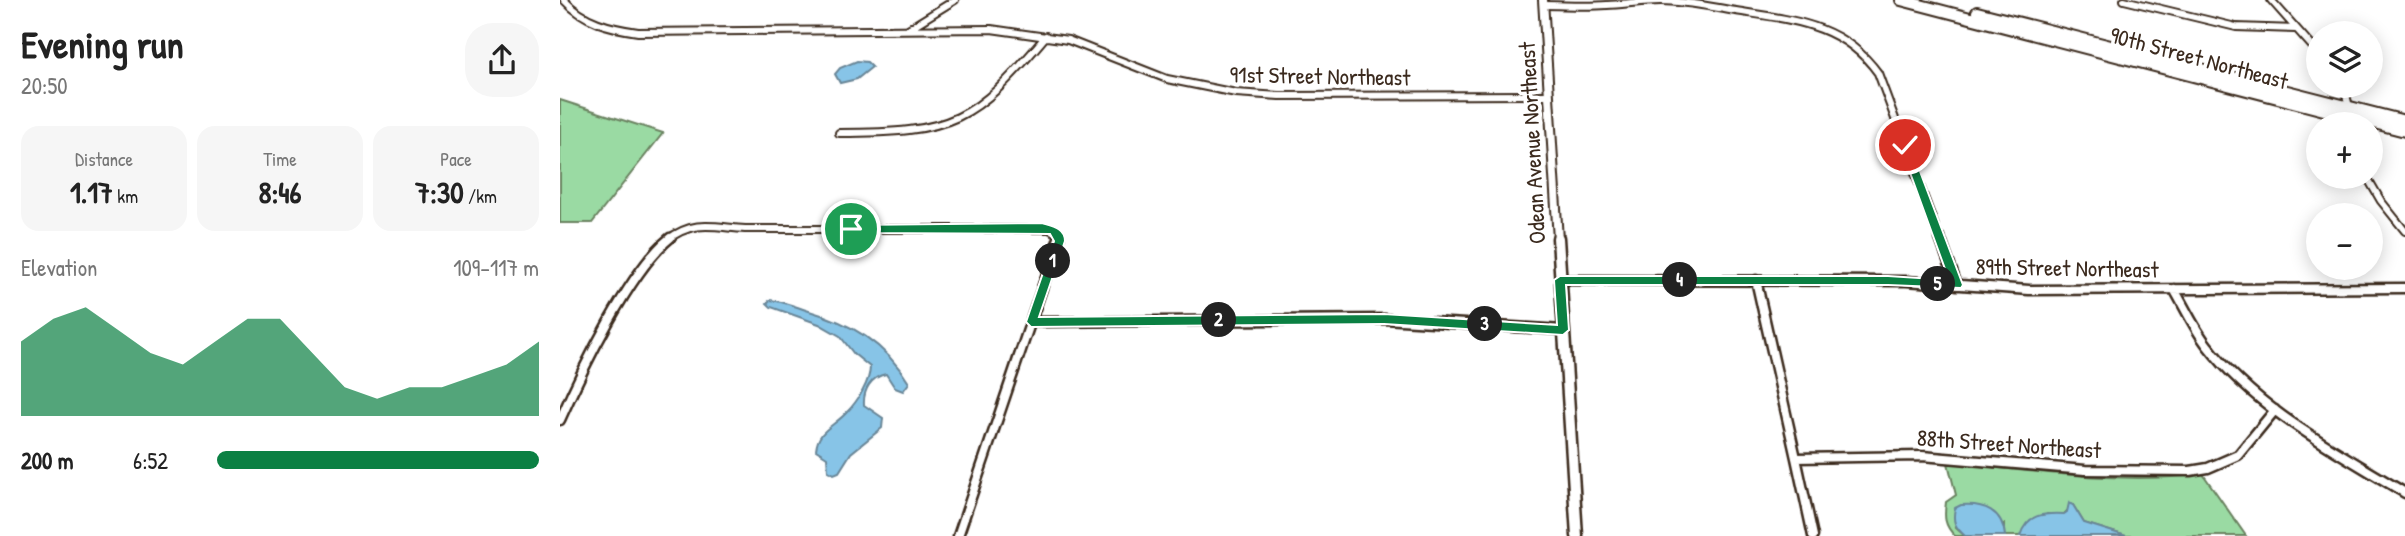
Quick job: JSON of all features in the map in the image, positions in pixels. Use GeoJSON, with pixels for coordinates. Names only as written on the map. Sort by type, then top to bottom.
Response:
{"type":"FeatureCollection","features":[{"type":"Feature","properties":{"kind":"main road","name":"90th Street Northeast"},"geometry":{"type":"LineString","coordinates":[[1901,0],[2328,112]]}},
{"type":"Feature","properties":{"kind":"main road","name":"90th Street Northeast"},"geometry":{"type":"LineString","coordinates":[[1928,0],[2339,112]]}},
{"type":"Feature","properties":{"kind":"main road"},"geometry":{"type":"LineString","coordinates":[[2383,116],[2405,121]]}},
{"type":"Feature","properties":{"kind":"main road","name":"90th Street Northeast"},"geometry":{"type":"LineString","coordinates":[[2383,125],[2405,131]]}},
{"type":"Feature","properties":{"kind":"street","name":"91st Street Northeast"},"geometry":{"type":"LineString","coordinates":[[564,0],[572,10],[604,26],[638,32],[1007,30],[1046,36],[1092,48],[1176,82],[1237,93],[1279,96],[1549,95]]}},
{"type":"Feature","properties":{"kind":"street"},"geometry":{"type":"LineString","coordinates":[[908,30],[955,0]]}},
{"type":"Feature","properties":{"kind":"street"},"geometry":{"type":"LineString","coordinates":[[2124,0],[2236,27],[2296,29]]}},
{"type":"Feature","properties":{"kind":"street"},"geometry":{"type":"LineString","coordinates":[[2271,0],[2306,40]]}},
{"type":"Feature","properties":{"kind":"street"},"geometry":{"type":"LineString","coordinates":[[1543,3],[1610,5],[1659,1],[1692,4],[1811,24],[1841,38],[1862,53],[1878,73],[1957,285]]}},
{"type":"Feature","properties":{"kind":"street","name":"Odean Avenue Northeast"},"geometry":{"type":"LineString","coordinates":[[1543,3],[1577,536]]}},
{"type":"Feature","properties":{"kind":"street"},"geometry":{"type":"LineString","coordinates":[[839,133],[925,130],[969,113],[1003,86],[1046,36]]}},
{"type":"Feature","properties":{"kind":"street"},"geometry":{"type":"LineString","coordinates":[[2374,189],[2405,231]]}},
{"type":"Feature","properties":{"kind":"street"},"geometry":{"type":"LineString","coordinates":[[560,420],[586,365],[621,303],[657,252],[681,230],[696,226],[745,229],[1042,228],[1057,233],[1060,241],[958,536]]}},
{"type":"Feature","properties":{"kind":"street","name":"89th Street Northeast"},"geometry":{"type":"LineString","coordinates":[[1560,280],[1906,281],[2029,289],[2405,288]]}},
{"type":"Feature","properties":{"kind":"street"},"geometry":{"type":"LineString","coordinates":[[1756,280],[1813,536]]}},
{"type":"Feature","properties":{"kind":"street"},"geometry":{"type":"LineString","coordinates":[[2175,289],[2207,345],[2240,382],[2275,410],[2405,493]]}},
{"type":"Feature","properties":{"kind":"street"},"geometry":{"type":"LineString","coordinates":[[1031,322],[1396,319],[1563,330]]}},
{"type":"Feature","properties":{"kind":"street","name":"88th Street Northeast"},"geometry":{"type":"LineString","coordinates":[[1796,458],[1922,456],[2085,470],[2190,471],[2208,468],[2238,455],[2275,410]]}},
{"type":"Feature","properties":{"kind":"green space"},"geometry":{"type":"Polygon","coordinates":[[[560,100],[663,133],[592,223],[560,223],[560,100]]]}},
{"type":"Feature","properties":{"kind":"green space"},"geometry":{"type":"Polygon","coordinates":[[[1948,463],[2108,477],[2203,474],[2246,536],[2126,536],[2084,523],[2073,505],[2064,514],[2047,514],[2020,536],[2004,536],[2004,524],[1956,528],[1965,536],[1955,536],[1945,516],[1946,502],[1956,495],[1948,463]]]}},
{"type":"Feature","properties":{"kind":"water"},"geometry":{"type":"Polygon","coordinates":[[[857,61],[867,62],[872,67],[857,79],[840,83],[835,74],[840,68],[857,61]]]}},
{"type":"Feature","properties":{"kind":"water"},"geometry":{"type":"Polygon","coordinates":[[[770,300],[822,315],[852,328],[878,346],[909,383],[903,391],[895,388],[886,374],[869,385],[864,405],[883,418],[882,428],[851,453],[839,472],[834,474],[828,471],[827,457],[816,450],[817,443],[824,432],[851,408],[859,397],[868,379],[870,367],[854,354],[840,336],[819,324],[771,307],[767,303],[770,300]]]}},
{"type":"Feature","properties":{"kind":"water"},"geometry":{"type":"Polygon","coordinates":[[[2069,503],[2084,523],[2126,536],[2020,536],[2031,519],[2049,514],[2064,514],[2069,503]]]}},
{"type":"Feature","properties":{"kind":"water"},"geometry":{"type":"Polygon","coordinates":[[[1961,505],[1977,505],[1991,510],[2001,520],[2005,536],[1965,536],[1954,521],[1955,508],[1961,505]]]}},
{"type":"Feature","properties":{"kind":"route"},"geometry":{"type":"LineString","coordinates":[[851,229],[1053,230],[1060,236],[1060,241],[1031,322],[1384,319],[1563,330],[1560,280],[1906,281],[1957,285],[1905,145]]}}]}
